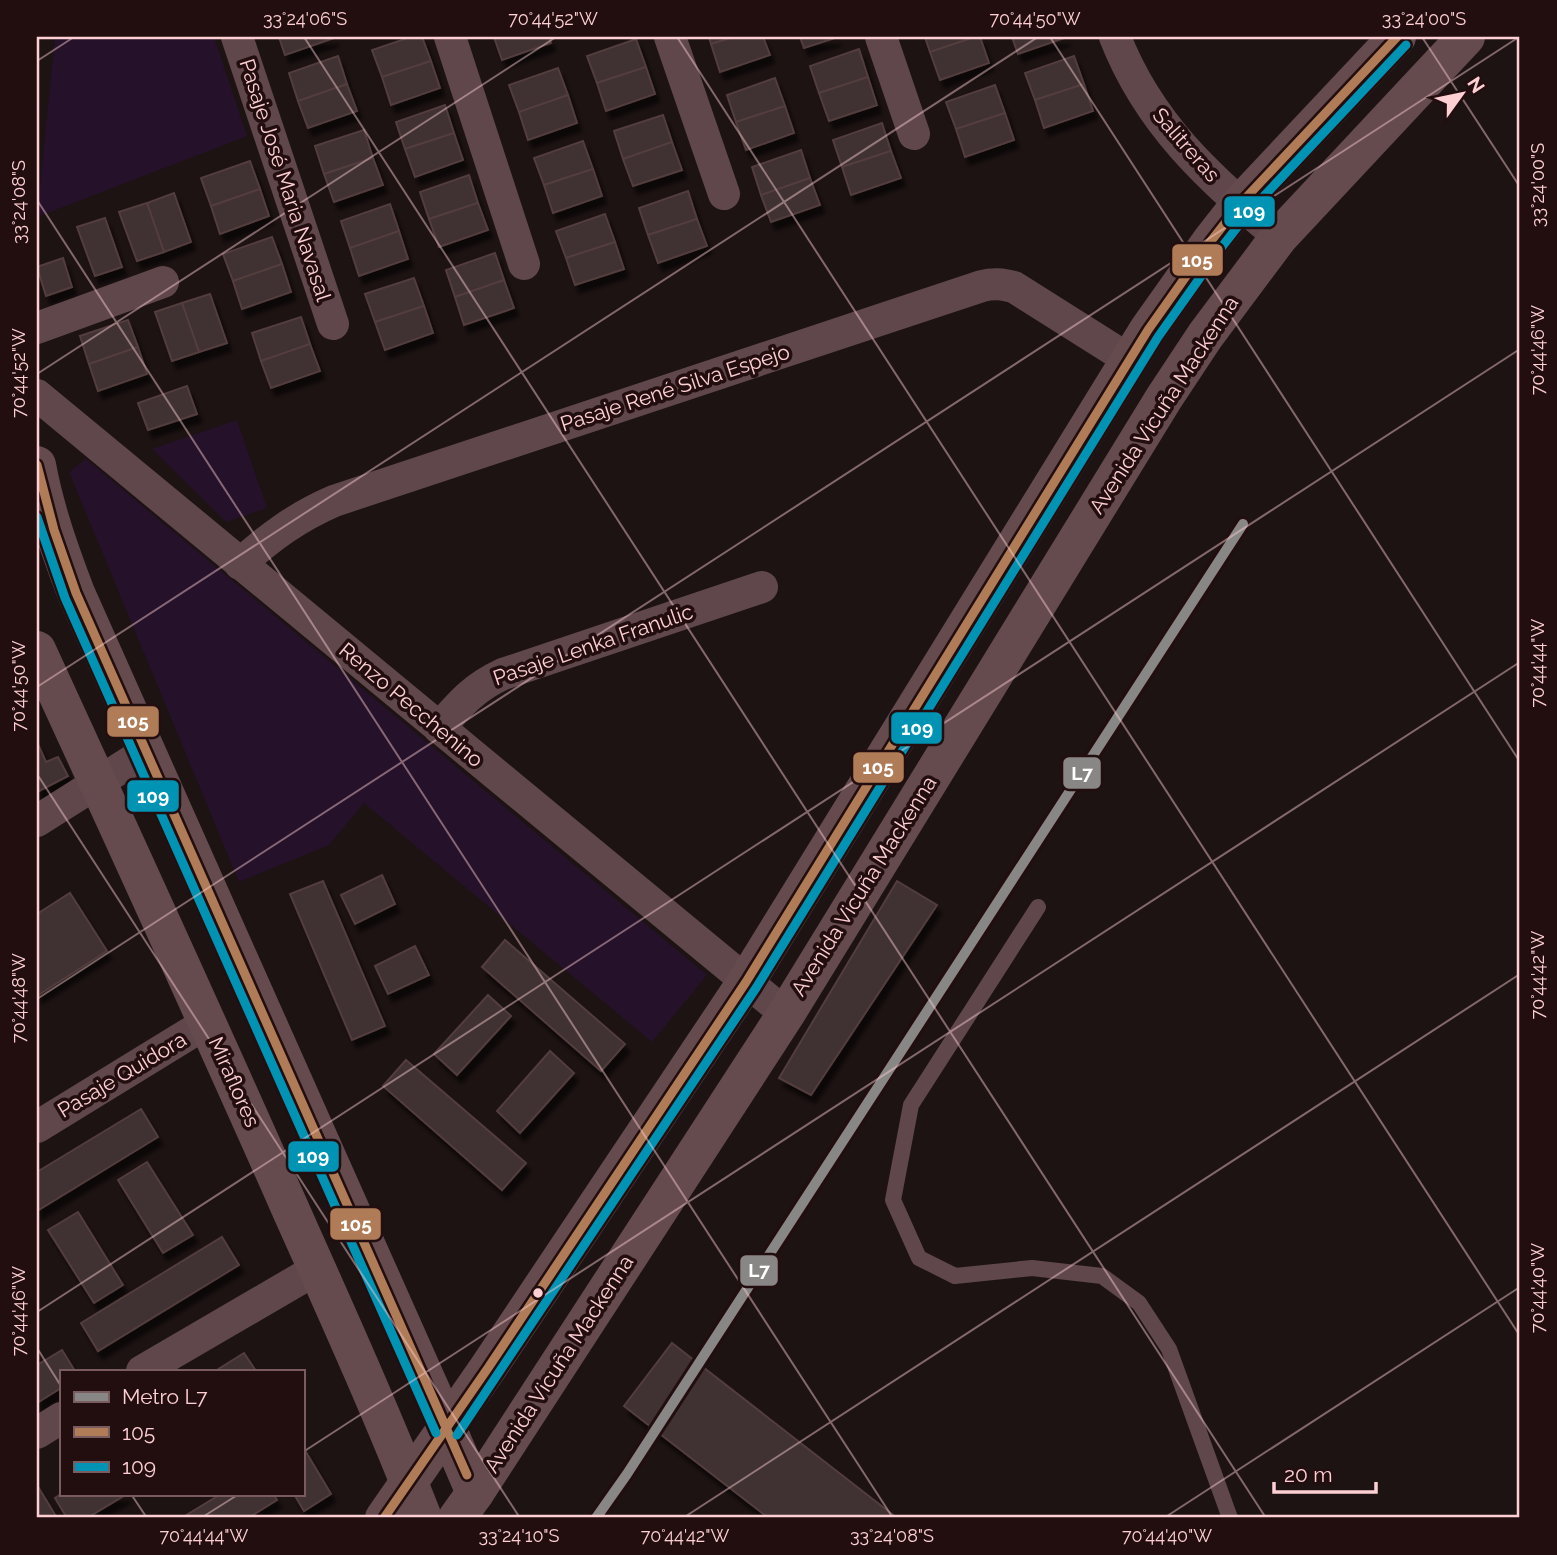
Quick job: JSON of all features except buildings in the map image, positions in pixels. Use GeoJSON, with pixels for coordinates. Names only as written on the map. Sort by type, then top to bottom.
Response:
{"type":"FeatureCollection","features":[{"type":"Feature","properties":{"kind":"street","name":"Pasaje José Maria Navasal"},"geometry":{"type":"LineString","coordinates":[[237,37],[333,324]]}},
{"type":"Feature","properties":{"kind":"street"},"geometry":{"type":"LineString","coordinates":[[450,37],[524,264]]}},
{"type":"Feature","properties":{"kind":"street"},"geometry":{"type":"LineString","coordinates":[[670,37],[723,194]]}},
{"type":"Feature","properties":{"kind":"street"},"geometry":{"type":"LineString","coordinates":[[881,37],[914,134]]}},
{"type":"Feature","properties":{"kind":"street","name":"Salitreras"},"geometry":{"type":"LineString","coordinates":[[1115,37],[1140,90],[1158,118],[1200,166],[1279,237]]}},
{"type":"Feature","properties":{"kind":"street"},"geometry":{"type":"LineString","coordinates":[[384,1518],[746,982],[1128,359],[1240,204],[1397,37]]}},
{"type":"Feature","properties":{"kind":"street","name":"Avenida Vicuña Mackenna"},"geometry":{"type":"LineString","coordinates":[[466,1506],[786,1014],[1164,398],[1205,336],[1279,237],[1466,37]]}},
{"type":"Feature","properties":{"kind":"street"},"geometry":{"type":"LineString","coordinates":[[37,328],[163,282]]}},
{"type":"Feature","properties":{"kind":"street","name":"Pasaje René Silva Espejo"},"geometry":{"type":"LineString","coordinates":[[251,554],[299,518],[334,501],[982,286],[1003,284],[1014,287],[1128,359]]}},
{"type":"Feature","properties":{"kind":"street","name":"Renzo Pecchenino"},"geometry":{"type":"LineString","coordinates":[[37,395],[251,554],[439,728],[786,1014]]}},
{"type":"Feature","properties":{"kind":"street"},"geometry":{"type":"LineString","coordinates":[[37,465],[45,503],[65,564],[447,1428],[466,1506]]}},
{"type":"Feature","properties":{"kind":"street","name":"Pasaje Lenka Franulic"},"geometry":{"type":"LineString","coordinates":[[439,728],[472,692],[503,674],[762,587]]}},
{"type":"Feature","properties":{"kind":"street","name":"Miraflores"},"geometry":{"type":"LineString","coordinates":[[37,650],[208,1022],[423,1518]]}},
{"type":"Feature","properties":{"kind":"street"},"geometry":{"type":"LineString","coordinates":[[37,821],[146,752]]}},
{"type":"Feature","properties":{"kind":"street","name":"Pasaje Quidora"},"geometry":{"type":"LineString","coordinates":[[37,1127],[208,1022]]}},
{"type":"Feature","properties":{"kind":"street"},"geometry":{"type":"LineString","coordinates":[[144,1370],[317,1269]]}},
{"type":"Feature","properties":{"kind":"street"},"geometry":{"type":"LineString","coordinates":[[37,1433],[60,1419]]}},
{"type":"Feature","properties":{"kind":"lane"},"geometry":{"type":"LineString","coordinates":[[1038,907],[911,1105],[893,1200],[919,1258],[955,1276],[1032,1268],[1102,1276],[1139,1303],[1168,1349],[1230,1518]]}},
{"type":"Feature","properties":{"kind":"shaded area"},"geometry":{"type":"Polygon","coordinates":[[[55,37],[214,37],[247,136],[37,217],[55,37]]]}},
{"type":"Feature","properties":{"kind":"shaded area"},"geometry":{"type":"Polygon","coordinates":[[[237,420],[267,508],[226,522],[152,449],[237,420]]]}},
{"type":"Feature","properties":{"kind":"shaded area"},"geometry":{"type":"Polygon","coordinates":[[[86,459],[707,975],[652,1042],[364,803],[329,845],[239,882],[69,472],[86,459]]]}},
{"type":"Feature","properties":{"kind":"metro line","name":"L7"},"geometry":{"type":"LineString","coordinates":[[596,1518],[1243,524]]}},
{"type":"Feature","properties":{"kind":"transit line","name":"105"},"geometry":{"type":"LineString","coordinates":[[384,1518],[488,1368],[746,982],[1148,330],[1240,204],[1397,37]]}},
{"type":"Feature","properties":{"kind":"transit line","name":"109"},"geometry":{"type":"LineString","coordinates":[[457,1435],[756,988],[1158,337],[1249,212],[1406,45]]}},
{"type":"Feature","properties":{"kind":"transit line","name":"105"},"geometry":{"type":"LineString","coordinates":[[37,465],[54,530],[76,593],[467,1475]]}},
{"type":"Feature","properties":{"kind":"transit line","name":"109"},"geometry":{"type":"LineString","coordinates":[[37,517],[65,598],[436,1433]]}}]}
